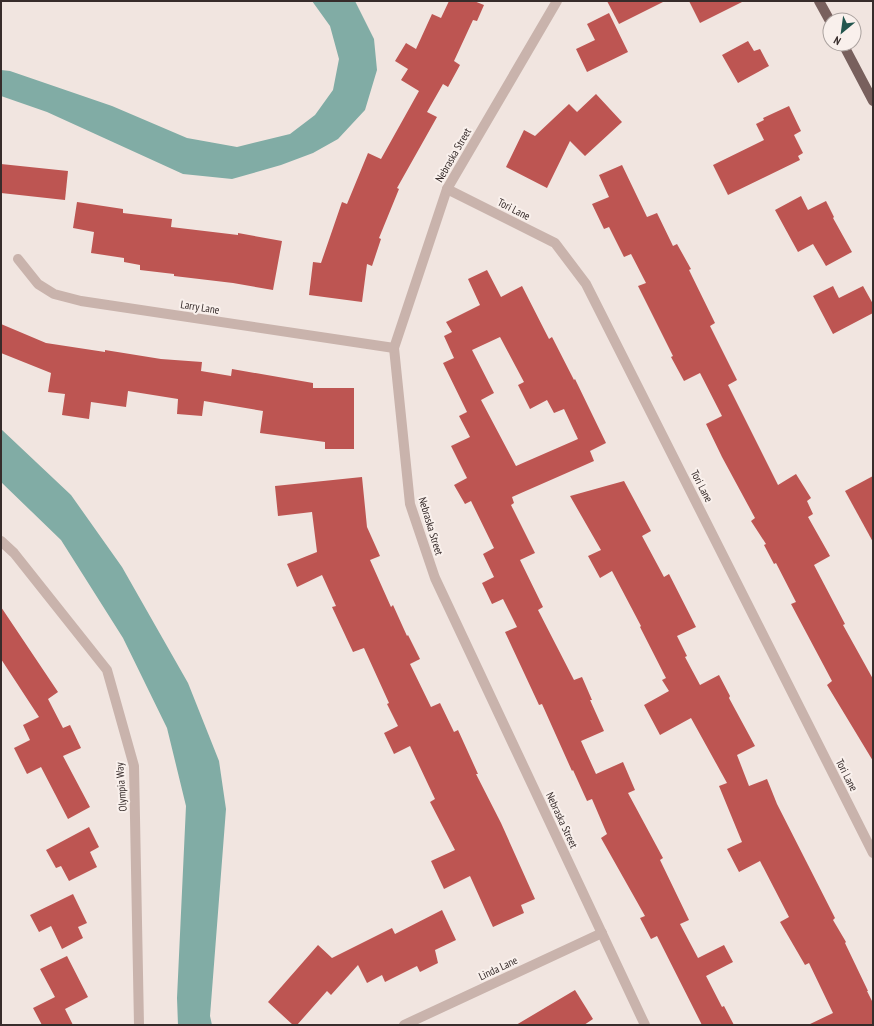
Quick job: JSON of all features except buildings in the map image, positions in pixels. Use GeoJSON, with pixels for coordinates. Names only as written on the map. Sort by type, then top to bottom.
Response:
{"type":"FeatureCollection","features":[{"type":"Feature","properties":{"kind":"main road"},"geometry":{"type":"LineString","coordinates":[[819,1],[825,12]]}},
{"type":"Feature","properties":{"kind":"main road"},"geometry":{"type":"LineString","coordinates":[[846,52],[873,101]]}},
{"type":"Feature","properties":{"kind":"street","name":"Nebraska Street"},"geometry":{"type":"LineString","coordinates":[[557,1],[447,189],[394,348],[410,504],[435,578],[646,1025]]}},
{"type":"Feature","properties":{"kind":"street","name":"Tori Lane"},"geometry":{"type":"LineString","coordinates":[[447,189],[556,243],[586,284],[873,853]]}},
{"type":"Feature","properties":{"kind":"street","name":"Larry Lane"},"geometry":{"type":"LineString","coordinates":[[18,259],[38,284],[54,294],[81,301],[394,348]]}},
{"type":"Feature","properties":{"kind":"street","name":"Olympia Way"},"geometry":{"type":"LineString","coordinates":[[1,540],[14,553],[107,670],[134,766],[139,1025]]}},
{"type":"Feature","properties":{"kind":"street","name":"Linda Lane"},"geometry":{"type":"LineString","coordinates":[[404,1025],[602,933]]}},
{"type":"Feature","properties":{"kind":"water"},"geometry":{"type":"Polygon","coordinates":[[[312,1],[355,1],[374,39],[377,70],[365,110],[338,139],[313,153],[281,165],[232,179],[183,174],[47,112],[1,96],[1,70],[10,71],[112,106],[187,138],[237,147],[290,134],[315,115],[333,90],[339,59],[330,26],[312,1]]]}},
{"type":"Feature","properties":{"kind":"water"},"geometry":{"type":"Polygon","coordinates":[[[1,429],[71,495],[122,567],[188,683],[219,761],[226,809],[210,1016],[212,1025],[178,1025],[177,998],[186,806],[167,728],[123,638],[61,540],[1,482],[1,429]]]}}]}
